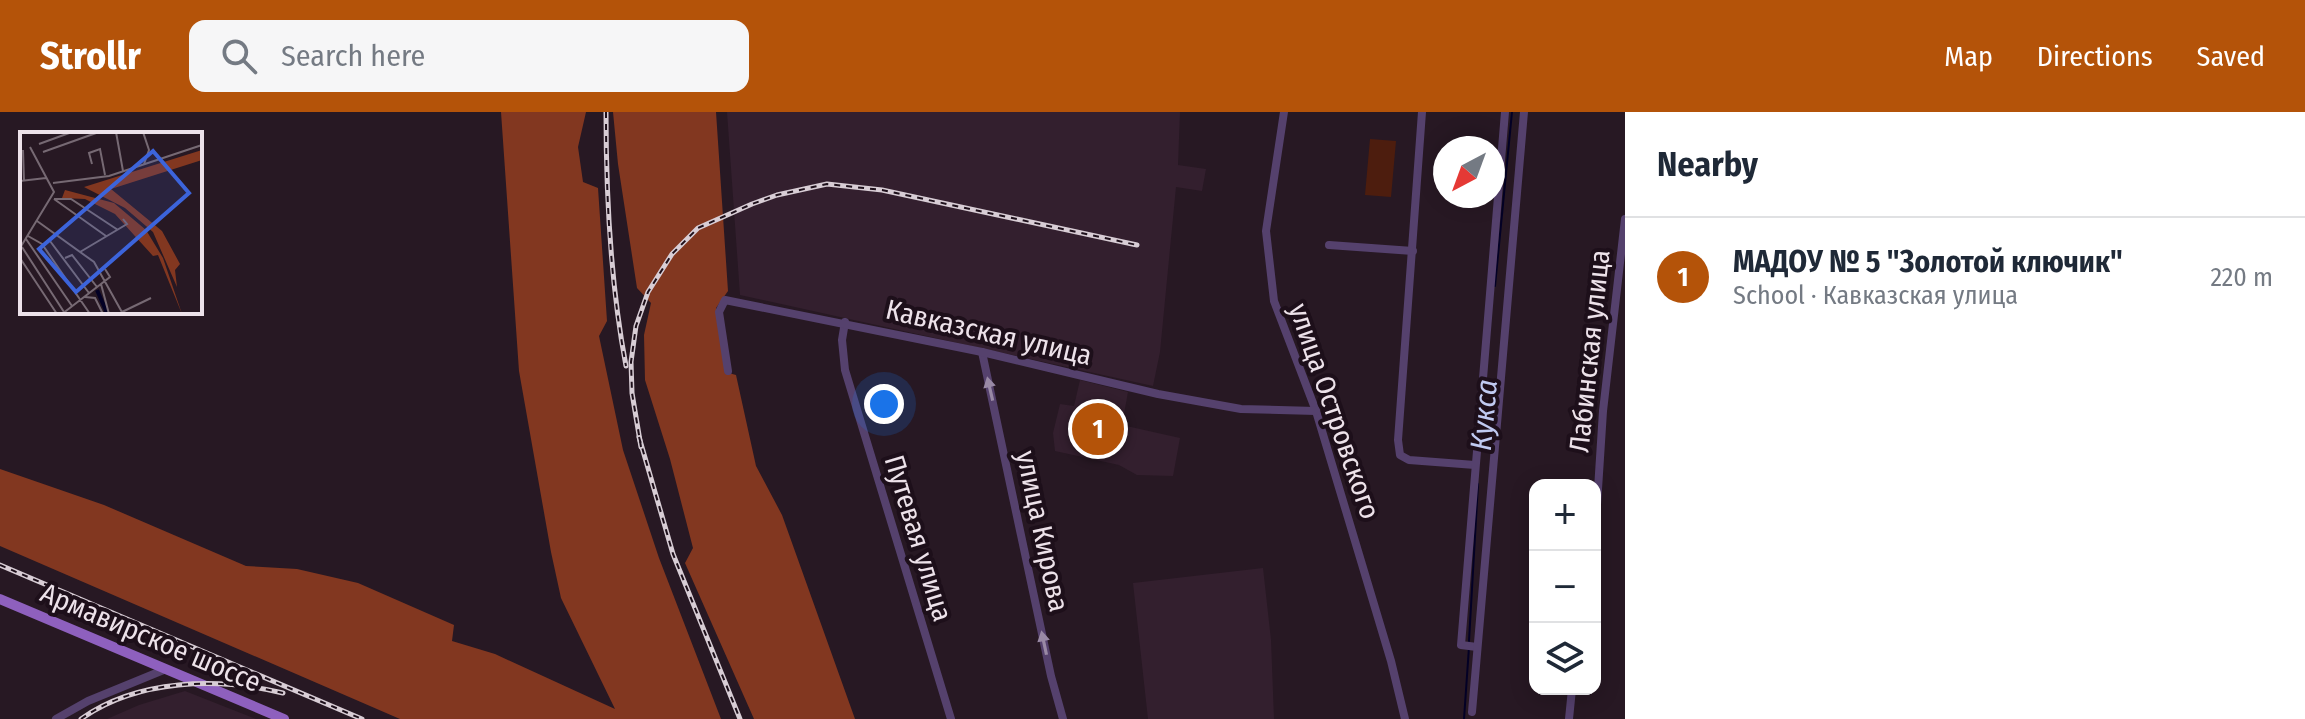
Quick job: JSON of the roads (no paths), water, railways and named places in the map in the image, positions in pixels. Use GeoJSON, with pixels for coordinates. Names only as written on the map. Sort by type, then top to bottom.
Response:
{"type":"FeatureCollection","features":[{"type":"Feature","properties":{"kind":"main road","name":"Армавирское шоссе"},"geometry":{"type":"LineString","coordinates":[[0,599],[284,719]]}},
{"type":"Feature","properties":{"kind":"street","name":"улица Островского"},"geometry":{"type":"LineString","coordinates":[[1284,112],[1266,231],[1274,301],[1316,411],[1387,647],[1405,719]]}},
{"type":"Feature","properties":{"kind":"street"},"geometry":{"type":"LineString","coordinates":[[1422,112],[1398,440],[1400,455],[1409,460],[1475,465]]}},
{"type":"Feature","properties":{"kind":"street"},"geometry":{"type":"LineString","coordinates":[[1471,646],[1461,645],[1505,112]]}},
{"type":"Feature","properties":{"kind":"street"},"geometry":{"type":"LineString","coordinates":[[1472,712],[1471,646],[1524,112]]}},
{"type":"Feature","properties":{"kind":"street","name":"Лабинская улица"},"geometry":{"type":"LineString","coordinates":[[1599,479],[1603,411],[1625,219]]}},
{"type":"Feature","properties":{"kind":"street"},"geometry":{"type":"LineString","coordinates":[[1329,245],[1413,251]]}},
{"type":"Feature","properties":{"kind":"street","name":"Кавказская улица"},"geometry":{"type":"LineString","coordinates":[[728,371],[719,312],[725,300],[845,322],[1158,394],[1241,409],[1316,411]]}},
{"type":"Feature","properties":{"kind":"street","name":"Путевая улица"},"geometry":{"type":"LineString","coordinates":[[845,322],[842,340],[845,370],[951,719]]}},
{"type":"Feature","properties":{"kind":"street","name":"улица Кирова"},"geometry":{"type":"LineString","coordinates":[[982,352],[1051,676],[1063,719]]}},
{"type":"Feature","properties":{"kind":"street"},"geometry":{"type":"LineString","coordinates":[[56,719],[88,701],[166,669]]}},
{"type":"Feature","properties":{"kind":"street"},"geometry":{"type":"LineString","coordinates":[[1569,719],[1571,695]]}},
{"type":"Feature","properties":{"kind":"waterway","name":"Кукса"},"geometry":{"type":"LineString","coordinates":[[1495,286],[1512,112]]}},
{"type":"Feature","properties":{"kind":"waterway","name":"Кукса"},"geometry":{"type":"LineString","coordinates":[[1469,641],[1478,484]]}},
{"type":"Feature","properties":{"kind":"waterway","name":"Кукса"},"geometry":{"type":"LineString","coordinates":[[1464,719],[1469,647]]}},
{"type":"Feature","properties":{"kind":"railway"},"geometry":{"type":"LineString","coordinates":[[606,112],[610,239],[626,366]]}},
{"type":"Feature","properties":{"kind":"railway"},"geometry":{"type":"LineString","coordinates":[[641,447],[632,393],[631,362],[636,326],[648,292],[672,254],[698,228],[752,204],[827,184],[882,190],[1137,245]]}},
{"type":"Feature","properties":{"kind":"railway"},"geometry":{"type":"LineString","coordinates":[[639,437],[673,554],[740,719]]}},
{"type":"Feature","properties":{"kind":"railway"},"geometry":{"type":"LineString","coordinates":[[0,565],[362,719]]}},
{"type":"Feature","properties":{"kind":"railway"},"geometry":{"type":"LineString","coordinates":[[81,719],[127,696],[179,685],[232,685],[283,693]]}},
{"type":"Feature","properties":{"kind":"place","name":"МАДОУ № 5 \"Золотой ключик\""},"geometry":{"type":"Point","coordinates":[1098,429]}}]}
